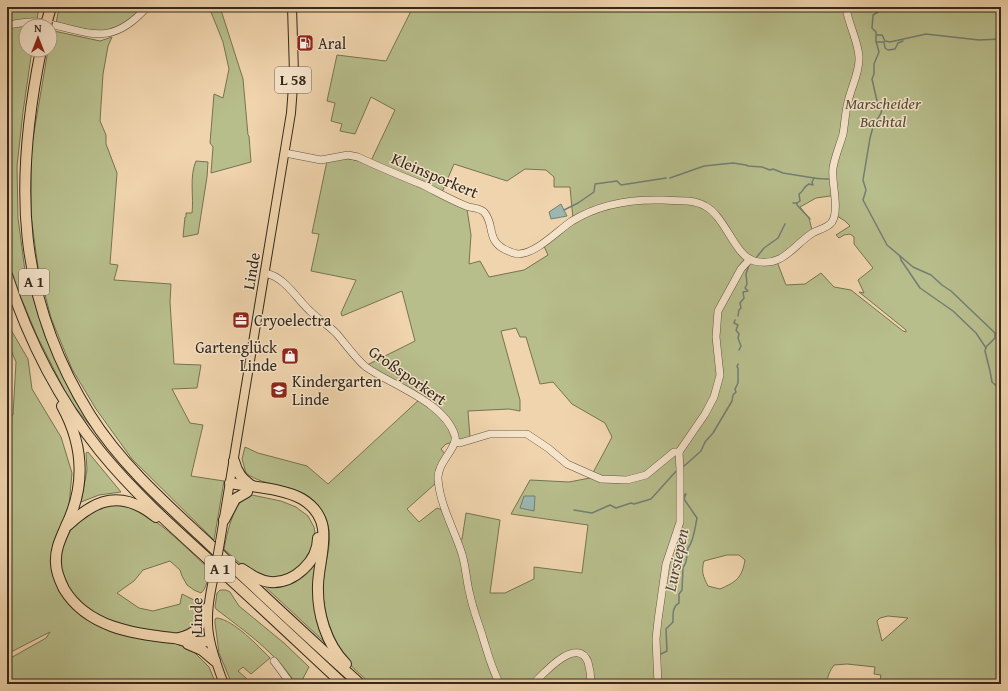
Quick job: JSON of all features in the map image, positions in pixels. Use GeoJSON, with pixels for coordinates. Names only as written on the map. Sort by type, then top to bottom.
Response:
{"type":"FeatureCollection","features":[{"type":"Feature","properties":{"kind":"highway"},"geometry":{"type":"LineString","coordinates":[[48,18],[51,7]]}},
{"type":"Feature","properties":{"kind":"highway","name":"A 1"},"geometry":{"type":"LineString","coordinates":[[40,58],[26,152],[25,204],[30,258],[33,278],[47,327],[58,355],[71,381],[90,416],[145,484],[225,560],[361,684]]}},
{"type":"Feature","properties":{"kind":"highway","name":"A 1"},"geometry":{"type":"LineString","coordinates":[[7,275],[27,329],[52,381],[79,423],[100,450],[138,494],[343,684]]}},
{"type":"Feature","properties":{"kind":"highway"},"geometry":{"type":"LineString","coordinates":[[52,381],[54,394],[66,413],[74,435],[79,456],[80,479],[77,497],[58,544],[56,564],[61,583],[70,599],[80,609],[101,622],[128,632],[145,636],[183,639],[209,638]]}},
{"type":"Feature","properties":{"kind":"highway"},"geometry":{"type":"LineString","coordinates":[[234,461],[236,469],[250,490]]}},
{"type":"Feature","properties":{"kind":"highway"},"geometry":{"type":"LineString","coordinates":[[225,560],[260,580],[276,582],[291,578],[303,569],[311,560],[317,547],[318,534],[312,517],[296,503],[230,486]]}},
{"type":"Feature","properties":{"kind":"highway"},"geometry":{"type":"LineString","coordinates":[[224,520],[235,499],[250,490],[294,496],[308,503],[318,514],[324,534],[318,586],[319,608],[322,620],[335,650],[361,684]]}},
{"type":"Feature","properties":{"kind":"highway"},"geometry":{"type":"LineString","coordinates":[[66,526],[85,510],[95,504],[119,500],[143,508],[173,527]]}},
{"type":"Feature","properties":{"kind":"highway"},"geometry":{"type":"LineString","coordinates":[[183,639],[199,627],[207,608]]}},
{"type":"Feature","properties":{"kind":"highway"},"geometry":{"type":"LineString","coordinates":[[183,639],[190,645],[202,650],[214,659]]}},
{"type":"Feature","properties":{"kind":"main road","name":"Linde"},"geometry":{"type":"LineString","coordinates":[[214,659],[209,638],[207,608],[230,486],[291,113],[293,84],[292,7]]}},
{"type":"Feature","properties":{"kind":"main road","name":"L 58"},"geometry":{"type":"LineString","coordinates":[[214,659],[224,684]]}},
{"type":"Feature","properties":{"kind":"street"},"geometry":{"type":"LineString","coordinates":[[7,25],[34,22],[95,34],[107,34],[130,23],[147,7]]}},
{"type":"Feature","properties":{"kind":"street"},"geometry":{"type":"LineString","coordinates":[[658,684],[656,639],[666,564],[680,522],[679,452],[705,414],[714,397],[720,375],[716,337],[718,311],[741,269],[750,260],[769,262],[781,259],[794,250],[796,246],[810,235],[828,226],[833,221],[835,202],[832,174],[833,167],[843,134],[848,102],[858,69],[859,56],[846,7]]}},
{"type":"Feature","properties":{"kind":"street","name":"Kleinsporkert"},"geometry":{"type":"LineString","coordinates":[[285,153],[321,160],[348,155],[358,157],[467,206],[481,210],[488,219],[494,241],[501,248],[518,254],[531,250],[573,220],[592,210],[620,202],[660,200],[691,202],[706,206],[718,216],[744,254],[750,260]]}},
{"type":"Feature","properties":{"kind":"street","name":"Großsporkert"},"geometry":{"type":"LineString","coordinates":[[265,273],[273,275],[283,281],[311,312],[334,331],[365,366],[417,395],[437,411],[451,426],[456,442]]}},
{"type":"Feature","properties":{"kind":"street"},"geometry":{"type":"LineString","coordinates":[[500,684],[470,596],[462,551],[442,502],[438,479],[439,470],[456,442],[460,443],[490,434],[527,434],[548,448],[567,464],[601,479],[632,479],[646,475],[674,452],[679,452]]}},
{"type":"Feature","properties":{"kind":"street"},"geometry":{"type":"LineString","coordinates":[[533,684],[559,660],[571,653],[576,653],[582,655],[587,661],[591,684]]}},
{"type":"Feature","properties":{"kind":"street"},"geometry":{"type":"LineString","coordinates":[[274,662],[291,684]]}},
{"type":"Feature","properties":{"kind":"green space"},"geometry":{"type":"Polygon","coordinates":[[[7,7],[39,7],[37,18],[18,18],[18,58],[31,58],[17,166],[18,218],[25,271],[44,333],[74,399],[100,438],[70,401],[37,336],[12,276],[7,260],[7,7]]]}},
{"type":"Feature","properties":{"kind":"green space"},"geometry":{"type":"Polygon","coordinates":[[[59,7],[144,7],[139,13],[116,28],[102,32],[58,24],[57,18],[59,7]]]}},
{"type":"Feature","properties":{"kind":"green space"},"geometry":{"type":"Polygon","coordinates":[[[209,7],[220,7],[243,79],[251,162],[211,173],[213,147],[210,143],[214,94],[223,98],[229,69],[223,42],[209,7]]]}},
{"type":"Feature","properties":{"kind":"green space","name":"Marscheider Bachtal"},"geometry":{"type":"Polygon","coordinates":[[[413,7],[1001,7],[1001,684],[879,684],[881,675],[874,674],[875,667],[847,664],[834,665],[829,674],[827,684],[371,684],[354,669],[334,638],[327,618],[323,589],[329,532],[327,522],[322,511],[313,500],[298,491],[262,481],[246,473],[242,459],[245,447],[258,453],[307,466],[328,484],[421,398],[367,365],[415,341],[402,291],[342,316],[341,313],[356,280],[311,271],[319,234],[312,233],[327,161],[349,159],[369,165],[395,110],[371,97],[355,134],[340,131],[342,124],[331,121],[335,103],[327,101],[337,55],[386,61],[413,7]],[[454,164],[440,197],[467,209],[471,235],[469,264],[480,261],[489,277],[524,270],[548,255],[542,242],[573,219],[570,187],[554,187],[554,177],[546,170],[525,169],[507,181],[454,164]],[[837,195],[816,198],[800,207],[809,218],[812,230],[776,259],[786,285],[805,284],[821,273],[834,287],[851,290],[906,332],[906,330],[859,292],[864,293],[858,280],[873,268],[854,244],[854,237],[850,234],[839,238],[836,235],[850,226],[837,216],[837,195]],[[516,328],[501,331],[520,400],[520,411],[509,409],[468,411],[470,438],[446,444],[441,449],[445,454],[438,467],[436,483],[407,509],[419,522],[437,508],[442,510],[455,541],[462,539],[466,513],[500,520],[490,593],[505,593],[534,579],[534,567],[582,573],[588,525],[511,514],[530,480],[569,482],[590,478],[612,437],[605,423],[572,404],[553,382],[540,384],[526,337],[520,337],[516,328]],[[727,555],[704,561],[703,574],[708,586],[720,589],[737,579],[742,571],[745,560],[739,555],[727,555]],[[888,616],[880,618],[877,621],[882,641],[908,618],[888,616]]]}},
{"type":"Feature","properties":{"kind":"green space"},"geometry":{"type":"Polygon","coordinates":[[[58,32],[100,41],[112,37],[108,46],[103,74],[100,121],[106,135],[106,144],[117,173],[110,264],[118,265],[114,280],[171,284],[170,302],[174,364],[201,365],[197,388],[172,389],[190,423],[203,425],[191,476],[224,481],[214,540],[132,459],[96,409],[72,369],[51,318],[38,267],[31,216],[31,150],[47,58],[58,58],[58,32]]]}},
{"type":"Feature","properties":{"kind":"green space"},"geometry":{"type":"Polygon","coordinates":[[[196,161],[208,162],[198,234],[183,237],[186,213],[192,213],[192,180],[196,161]]]}},
{"type":"Feature","properties":{"kind":"green space"},"geometry":{"type":"Polygon","coordinates":[[[7,323],[28,359],[32,389],[61,437],[72,473],[66,538],[76,522],[93,510],[112,504],[123,505],[146,515],[157,523],[180,541],[209,569],[206,585],[201,593],[187,585],[180,570],[170,561],[143,570],[134,581],[117,593],[139,608],[153,611],[180,604],[182,594],[198,602],[194,652],[209,667],[216,684],[7,684],[7,660],[46,638],[50,632],[7,654],[7,417],[13,415],[16,362],[7,341],[7,323]]]}},
{"type":"Feature","properties":{"kind":"green space"},"geometry":{"type":"Polygon","coordinates":[[[88,452],[121,492],[99,495],[81,502],[87,470],[86,453],[88,452]]]}},
{"type":"Feature","properties":{"kind":"green space"},"geometry":{"type":"Polygon","coordinates":[[[238,486],[275,492],[288,496],[308,507],[316,516],[320,527],[321,538],[316,589],[318,605],[326,636],[333,650],[261,583],[276,585],[291,582],[301,576],[309,567],[319,546],[317,524],[312,514],[303,505],[289,498],[280,495],[238,489],[238,486]]]}},
{"type":"Feature","properties":{"kind":"green space"},"geometry":{"type":"Polygon","coordinates":[[[252,495],[281,501],[296,507],[308,516],[314,527],[316,539],[315,546],[296,572],[271,580],[247,570],[224,549],[228,530],[232,518],[241,501],[240,498],[252,495]]]}},
{"type":"Feature","properties":{"kind":"green space"},"geometry":{"type":"Polygon","coordinates":[[[220,590],[230,592],[239,606],[284,643],[309,667],[300,684],[296,684],[279,662],[259,643],[216,609],[217,593],[220,590]]]}},
{"type":"Feature","properties":{"kind":"green space"},"geometry":{"type":"Polygon","coordinates":[[[217,618],[231,623],[238,628],[270,658],[251,674],[243,667],[238,671],[246,678],[248,684],[232,684],[219,653],[215,623],[215,619],[217,618]]]}},
{"type":"Feature","properties":{"kind":"water"},"geometry":{"type":"Polygon","coordinates":[[[561,204],[567,216],[551,219],[549,212],[561,204]]]}},
{"type":"Feature","properties":{"kind":"water"},"geometry":{"type":"Polygon","coordinates":[[[524,496],[535,496],[534,511],[520,508],[524,496]]]}},
{"type":"Feature","properties":{"kind":"waterway"},"geometry":{"type":"LineString","coordinates":[[877,7],[878,12],[873,15],[872,28],[876,32],[876,41],[879,52],[874,64],[874,74],[872,79],[877,101],[874,106],[882,109],[873,127],[870,138],[863,180],[866,190],[863,200],[887,245],[913,267],[931,275],[951,291],[995,333],[995,338],[986,347],[985,351],[992,382],[1001,390]]}},
{"type":"Feature","properties":{"kind":"waterway"},"geometry":{"type":"LineString","coordinates":[[877,35],[882,35],[885,41],[890,42],[926,34],[979,40],[1001,39]]}},
{"type":"Feature","properties":{"kind":"waterway"},"geometry":{"type":"LineString","coordinates":[[876,42],[884,42],[885,48],[888,50],[895,49],[898,43],[903,41]]}},
{"type":"Feature","properties":{"kind":"waterway"},"geometry":{"type":"LineString","coordinates":[[670,178],[704,166],[733,163],[762,167],[770,170],[773,169],[783,173],[814,178]]}},
{"type":"Feature","properties":{"kind":"waterway"},"geometry":{"type":"LineString","coordinates":[[564,210],[578,203],[594,192],[595,184],[617,181],[621,185],[666,178]]}},
{"type":"Feature","properties":{"kind":"waterway","name":"Lursiepen"},"geometry":{"type":"LineString","coordinates":[[793,203],[800,201],[799,194],[807,185],[813,185],[812,182],[814,178],[831,179]]}},
{"type":"Feature","properties":{"kind":"waterway"},"geometry":{"type":"LineString","coordinates":[[797,203],[797,205],[810,219]]}},
{"type":"Feature","properties":{"kind":"waterway","name":"Lursiepen"},"geometry":{"type":"LineString","coordinates":[[756,258],[764,248],[778,238],[785,224]]}},
{"type":"Feature","properties":{"kind":"waterway"},"geometry":{"type":"LineString","coordinates":[[900,256],[901,260],[920,288],[953,311],[976,333],[986,348]]}},
{"type":"Feature","properties":{"kind":"waterway","name":"Lursiepen"},"geometry":{"type":"LineString","coordinates":[[738,316],[741,308],[740,303],[744,298],[743,292],[748,291],[745,288],[747,284],[746,274],[749,265]]}},
{"type":"Feature","properties":{"kind":"waterway","name":"Lursiepen"},"geometry":{"type":"LineString","coordinates":[[735,320],[734,323],[738,325],[736,330],[739,334],[738,338],[741,346],[739,350]]}},
{"type":"Feature","properties":{"kind":"waterway","name":"Lursiepen"},"geometry":{"type":"LineString","coordinates":[[683,467],[701,451],[705,442],[713,433],[732,401],[738,383],[738,364]]}},
{"type":"Feature","properties":{"kind":"waterway"},"geometry":{"type":"LineString","coordinates":[[574,510],[592,513],[610,505],[616,508],[651,499],[678,469]]}},
{"type":"Feature","properties":{"kind":"waterway","name":"Lursiepen"},"geometry":{"type":"LineString","coordinates":[[661,654],[667,651],[666,629],[673,622],[674,609],[679,603],[679,594],[682,590],[683,568],[686,562],[688,548],[693,538],[697,518],[684,499],[686,494],[683,494]]}},
{"type":"Feature","properties":{"kind":"place","name":"Aral"},"geometry":{"type":"Point","coordinates":[305,43]}},
{"type":"Feature","properties":{"kind":"place","name":"Cryoelectra"},"geometry":{"type":"Point","coordinates":[241,320]}},
{"type":"Feature","properties":{"kind":"place","name":"Gartenglück Linde"},"geometry":{"type":"Point","coordinates":[290,356]}},
{"type":"Feature","properties":{"kind":"place","name":"Kindergarten Linde"},"geometry":{"type":"Point","coordinates":[279,390]}}]}
